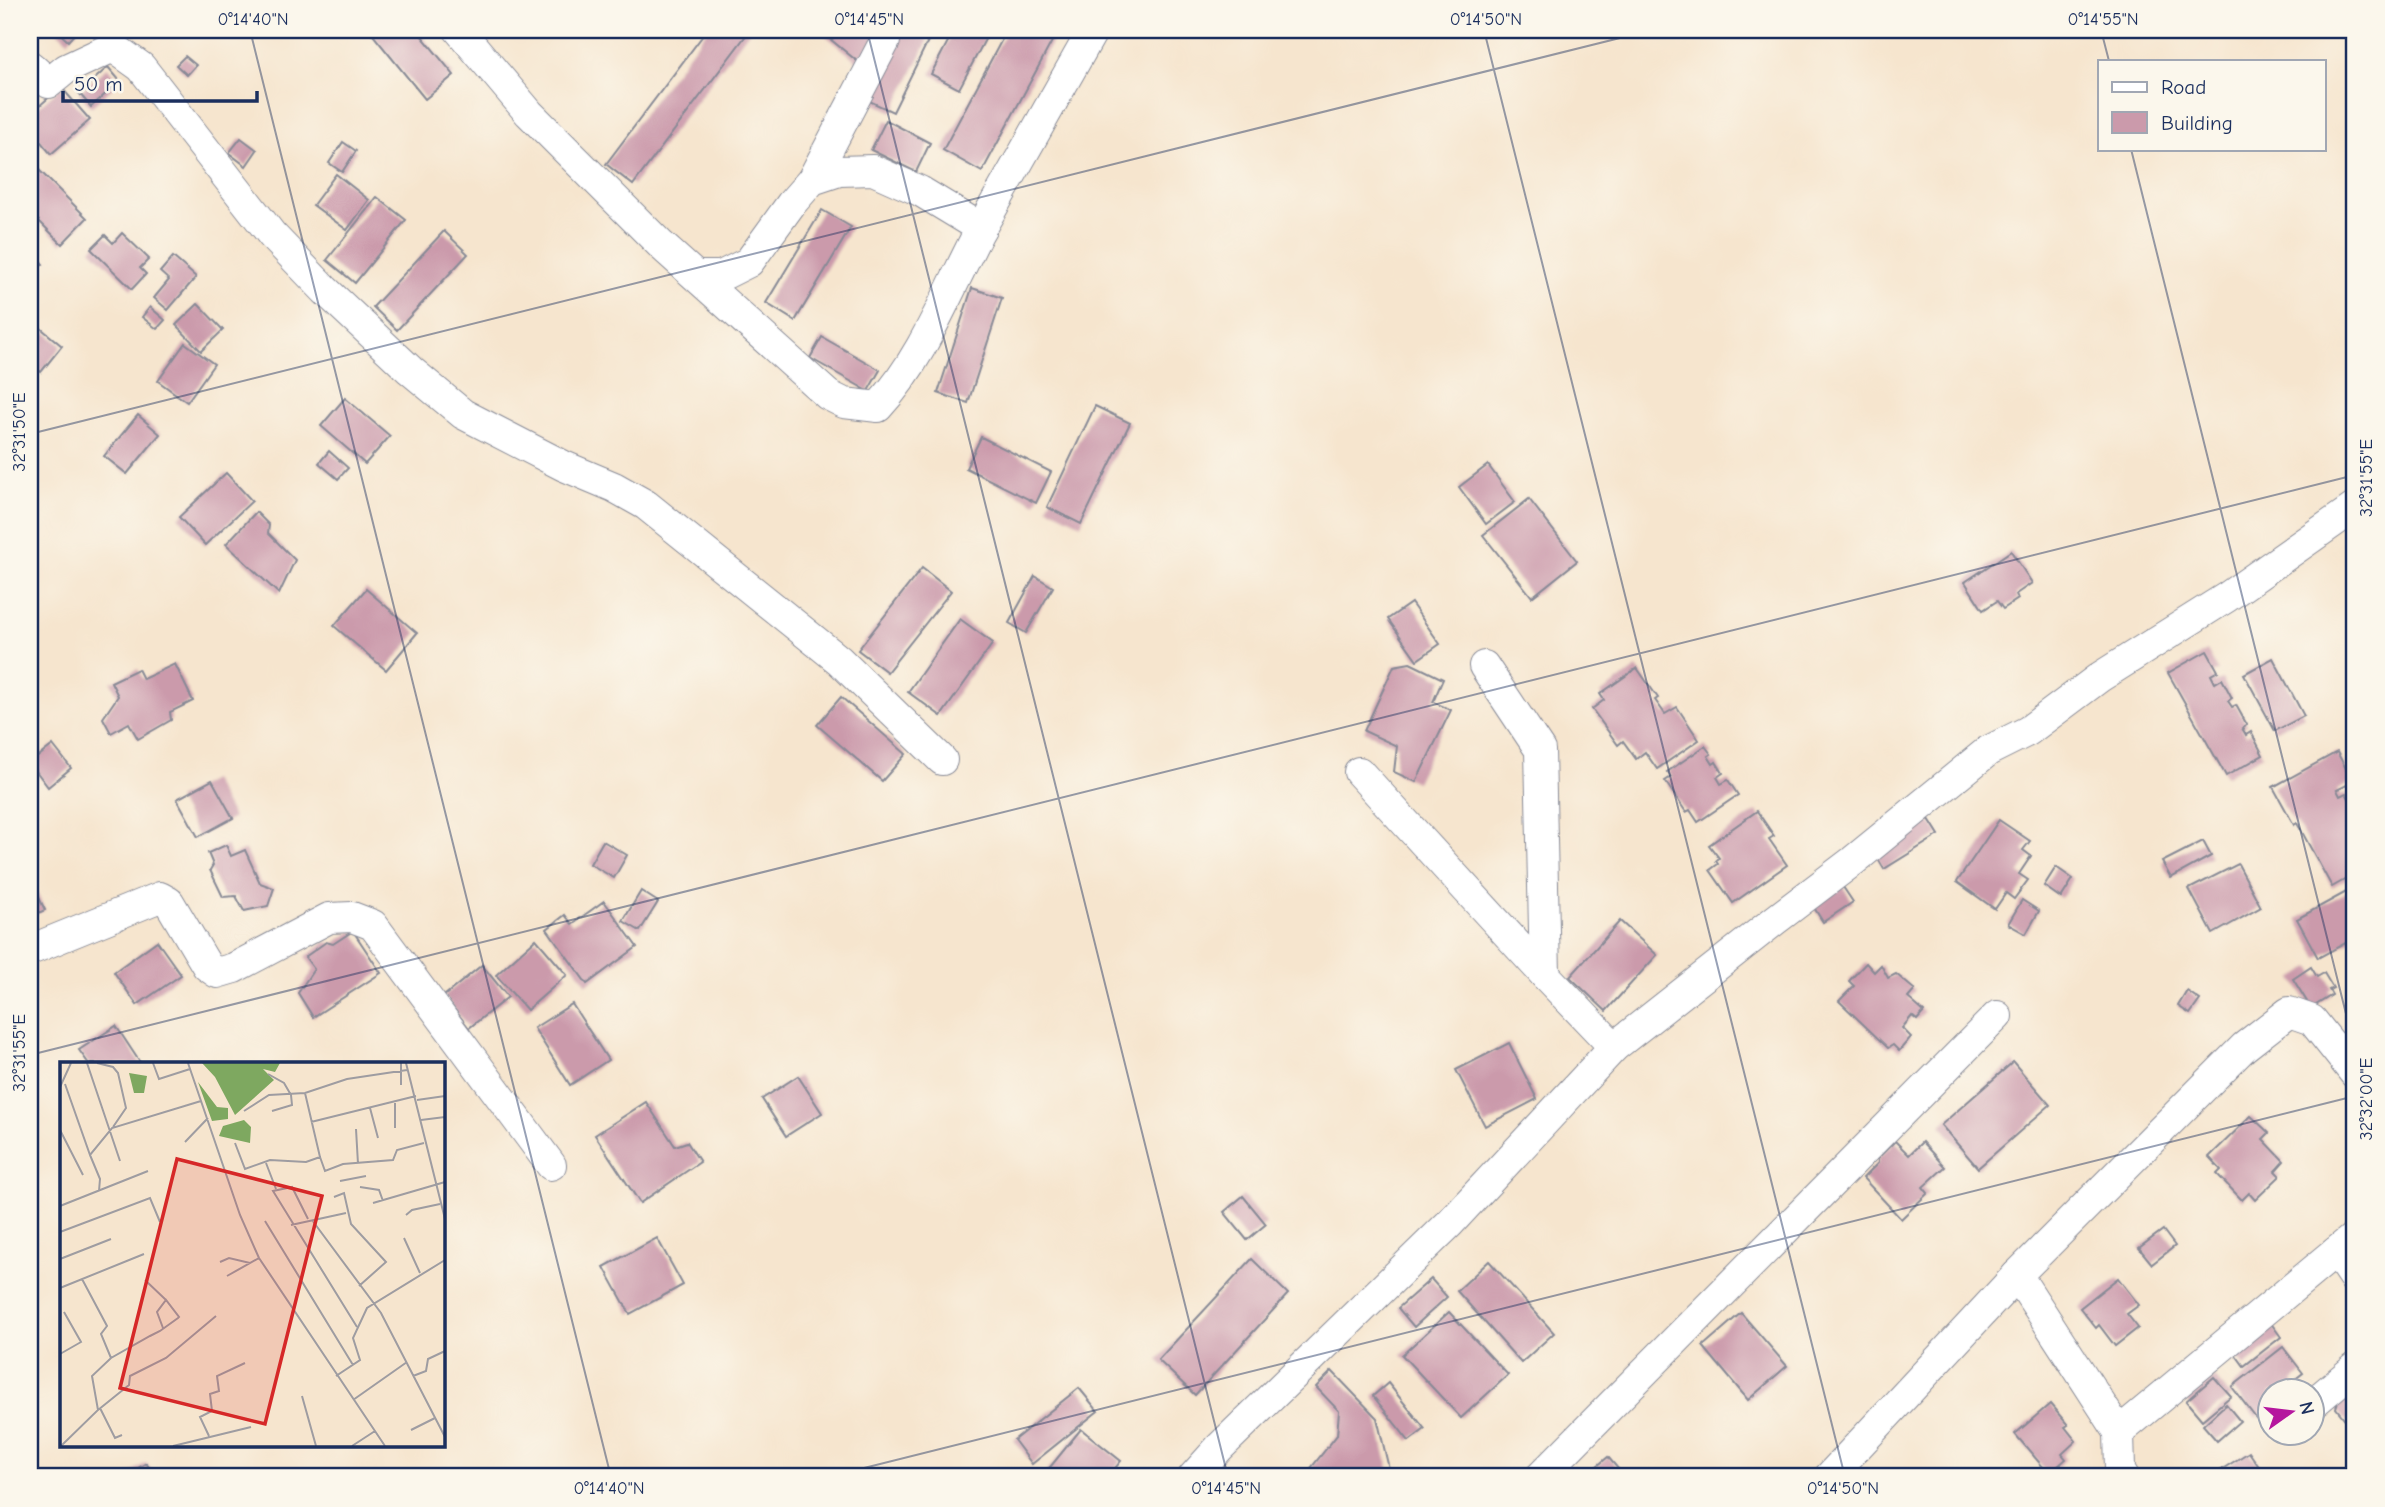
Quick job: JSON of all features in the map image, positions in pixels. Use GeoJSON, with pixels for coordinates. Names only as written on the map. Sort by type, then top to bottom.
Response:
{"type":"FeatureCollection","features":[{"type":"Feature","properties":{"kind":"street"},"geometry":{"type":"LineString","coordinates":[[459,30],[547,131],[660,245],[828,395],[844,403],[878,407],[895,389],[938,315],[981,228],[1093,30]]}},
{"type":"Feature","properties":{"kind":"street"},"geometry":{"type":"LineString","coordinates":[[696,276],[720,276],[748,261],[812,180],[885,41]]}},
{"type":"Feature","properties":{"kind":"street"},"geometry":{"type":"LineString","coordinates":[[30,66],[48,83],[66,69],[113,47],[141,67],[272,235],[325,290],[410,370],[463,414],[646,505],[839,660],[942,760]]}},
{"type":"Feature","properties":{"kind":"street"},"geometry":{"type":"LineString","coordinates":[[812,180],[839,171],[873,170],[920,191],[981,228]]}},
{"type":"Feature","properties":{"kind":"street"},"geometry":{"type":"LineString","coordinates":[[1193,1477],[1219,1448],[1449,1224],[1614,1047],[1853,861],[1988,751],[2028,731],[2100,677],[2227,597],[2355,507]]}},
{"type":"Feature","properties":{"kind":"street"},"geometry":{"type":"LineString","coordinates":[[1484,666],[1540,750],[1545,975]]}},
{"type":"Feature","properties":{"kind":"street"},"geometry":{"type":"LineString","coordinates":[[1359,772],[1614,1047]]}},
{"type":"Feature","properties":{"kind":"street"},"geometry":{"type":"LineString","coordinates":[[30,950],[160,897],[169,902],[207,966],[217,973],[234,968],[330,918],[352,916],[373,925],[551,1165]]}},
{"type":"Feature","properties":{"kind":"street"},"geometry":{"type":"LineString","coordinates":[[1829,1477],[2017,1275],[2244,1047],[2288,1012],[2312,1020],[2344,1037],[2355,1074]]}},
{"type":"Feature","properties":{"kind":"street"},"geometry":{"type":"LineString","coordinates":[[1540,1477],[1997,1016]]}},
{"type":"Feature","properties":{"kind":"street"},"geometry":{"type":"LineString","coordinates":[[2119,1433],[2346,1244],[2355,1279]]}},
{"type":"Feature","properties":{"kind":"street"},"geometry":{"type":"LineString","coordinates":[[2017,1275],[2119,1433],[2119,1475]]}},
{"type":"Feature","properties":{"kind":"street"},"geometry":{"type":"LineString","coordinates":[[2326,1392],[2355,1368]]}},
{"type":"Feature","properties":{"kind":"building"},"geometry":{"type":"Polygon","coordinates":[[[56,30],[78,30],[68,41],[56,30]]]}},
{"type":"Feature","properties":{"kind":"building"},"geometry":{"type":"Polygon","coordinates":[[[369,30],[417,30],[454,75],[425,99],[369,30]]]}},
{"type":"Feature","properties":{"kind":"building"},"geometry":{"type":"Polygon","coordinates":[[[707,30],[750,30],[633,185],[606,164],[707,30]]]}},
{"type":"Feature","properties":{"kind":"building"},"geometry":{"type":"Polygon","coordinates":[[[819,30],[866,30],[876,38],[857,61],[819,30]]]}},
{"type":"Feature","properties":{"kind":"building"},"geometry":{"type":"Polygon","coordinates":[[[899,30],[908,30],[928,41],[893,112],[865,99],[899,30]]]}},
{"type":"Feature","properties":{"kind":"building"},"geometry":{"type":"Polygon","coordinates":[[[954,30],[990,30],[959,89],[931,74],[954,30]]]}},
{"type":"Feature","properties":{"kind":"building"},"geometry":{"type":"Polygon","coordinates":[[[1007,30],[1057,32],[982,172],[943,150],[1007,30]]]}},
{"type":"Feature","properties":{"kind":"building"},"geometry":{"type":"Polygon","coordinates":[[[185,56],[196,65],[187,75],[176,65],[185,56]]]}},
{"type":"Feature","properties":{"kind":"building"},"geometry":{"type":"Polygon","coordinates":[[[108,67],[120,81],[91,107],[79,93],[108,67]]]}},
{"type":"Feature","properties":{"kind":"building"},"geometry":{"type":"Polygon","coordinates":[[[61,87],[90,120],[51,154],[30,129],[30,114],[61,87]]]}},
{"type":"Feature","properties":{"kind":"building"},"geometry":{"type":"Polygon","coordinates":[[[886,120],[930,143],[916,172],[871,150],[886,120]]]}},
{"type":"Feature","properties":{"kind":"building"},"geometry":{"type":"Polygon","coordinates":[[[241,138],[257,150],[246,166],[229,153],[241,138]]]}},
{"type":"Feature","properties":{"kind":"building"},"geometry":{"type":"Polygon","coordinates":[[[343,142],[356,151],[342,172],[329,163],[343,142]]]}},
{"type":"Feature","properties":{"kind":"building"},"geometry":{"type":"Polygon","coordinates":[[[30,161],[87,218],[62,244],[30,212],[30,161]]]}},
{"type":"Feature","properties":{"kind":"building"},"geometry":{"type":"Polygon","coordinates":[[[336,174],[369,200],[347,230],[313,205],[336,174]]]}},
{"type":"Feature","properties":{"kind":"building"},"geometry":{"type":"Polygon","coordinates":[[[377,197],[406,220],[355,283],[327,260],[377,197]]]}},
{"type":"Feature","properties":{"kind":"building"},"geometry":{"type":"Polygon","coordinates":[[[822,210],[851,227],[795,321],[766,303],[822,210]]]}},
{"type":"Feature","properties":{"kind":"building"},"geometry":{"type":"Polygon","coordinates":[[[444,231],[468,254],[397,330],[373,307],[444,231]]]}},
{"type":"Feature","properties":{"kind":"building"},"geometry":{"type":"Polygon","coordinates":[[[122,233],[149,259],[140,268],[146,274],[132,289],[91,249],[105,235],[113,243],[122,233]]]}},
{"type":"Feature","properties":{"kind":"building"},"geometry":{"type":"Polygon","coordinates":[[[30,250],[43,264],[30,274],[30,250]]]}},
{"type":"Feature","properties":{"kind":"building"},"geometry":{"type":"Polygon","coordinates":[[[173,257],[196,277],[168,310],[154,298],[169,280],[160,272],[173,257]]]}},
{"type":"Feature","properties":{"kind":"building"},"geometry":{"type":"Polygon","coordinates":[[[972,288],[1002,298],[968,403],[938,393],[972,288]]]}},
{"type":"Feature","properties":{"kind":"building"},"geometry":{"type":"Polygon","coordinates":[[[198,304],[223,330],[201,351],[176,325],[198,304]]]}},
{"type":"Feature","properties":{"kind":"building"},"geometry":{"type":"Polygon","coordinates":[[[150,307],[165,320],[157,329],[142,317],[150,307]]]}},
{"type":"Feature","properties":{"kind":"building"},"geometry":{"type":"Polygon","coordinates":[[[30,319],[62,346],[41,372],[30,363],[30,319]]]}},
{"type":"Feature","properties":{"kind":"building"},"geometry":{"type":"Polygon","coordinates":[[[822,337],[880,370],[868,391],[810,358],[822,337]]]}},
{"type":"Feature","properties":{"kind":"building"},"geometry":{"type":"Polygon","coordinates":[[[185,343],[214,364],[187,402],[158,381],[185,343]]]}},
{"type":"Feature","properties":{"kind":"building"},"geometry":{"type":"Polygon","coordinates":[[[345,398],[390,436],[365,464],[321,426],[345,398]]]}},
{"type":"Feature","properties":{"kind":"building"},"geometry":{"type":"Polygon","coordinates":[[[1095,406],[1130,423],[1081,524],[1047,507],[1095,406]]]}},
{"type":"Feature","properties":{"kind":"building"},"geometry":{"type":"Polygon","coordinates":[[[138,415],[160,434],[127,474],[104,456],[138,415]]]}},
{"type":"Feature","properties":{"kind":"building"},"geometry":{"type":"Polygon","coordinates":[[[981,437],[1051,472],[1036,503],[966,468],[981,437]]]}},
{"type":"Feature","properties":{"kind":"building"},"geometry":{"type":"Polygon","coordinates":[[[329,451],[348,468],[338,479],[319,463],[329,451]]]}},
{"type":"Feature","properties":{"kind":"building"},"geometry":{"type":"Polygon","coordinates":[[[1488,465],[1515,502],[1486,524],[1459,487],[1488,465]]]}},
{"type":"Feature","properties":{"kind":"building"},"geometry":{"type":"Polygon","coordinates":[[[226,473],[252,501],[205,545],[179,517],[226,473]]]}},
{"type":"Feature","properties":{"kind":"building"},"geometry":{"type":"Polygon","coordinates":[[[1529,499],[1577,561],[1532,597],[1483,535],[1529,499]]]}},
{"type":"Feature","properties":{"kind":"building"},"geometry":{"type":"Polygon","coordinates":[[[256,512],[269,525],[268,533],[295,560],[279,594],[226,544],[256,512]]]}},
{"type":"Feature","properties":{"kind":"building"},"geometry":{"type":"Polygon","coordinates":[[[2011,551],[2032,583],[2016,594],[2018,599],[2003,609],[1997,601],[1983,610],[1965,582],[2011,551]]]}},
{"type":"Feature","properties":{"kind":"building"},"geometry":{"type":"Polygon","coordinates":[[[922,568],[951,591],[887,672],[858,650],[922,568]]]}},
{"type":"Feature","properties":{"kind":"building"},"geometry":{"type":"Polygon","coordinates":[[[1035,576],[1053,587],[1026,633],[1009,623],[1035,576]]]}},
{"type":"Feature","properties":{"kind":"building"},"geometry":{"type":"Polygon","coordinates":[[[366,589],[417,633],[386,670],[334,626],[366,589]]]}},
{"type":"Feature","properties":{"kind":"building"},"geometry":{"type":"Polygon","coordinates":[[[1411,603],[1440,644],[1417,660],[1388,619],[1411,603]]]}},
{"type":"Feature","properties":{"kind":"building"},"geometry":{"type":"Polygon","coordinates":[[[960,619],[993,643],[941,716],[908,692],[960,619]]]}},
{"type":"Feature","properties":{"kind":"building"},"geometry":{"type":"Polygon","coordinates":[[[2207,651],[2218,671],[2211,675],[2215,683],[2222,679],[2232,698],[2228,701],[2232,707],[2236,705],[2247,725],[2242,728],[2246,735],[2251,732],[2263,755],[2226,776],[2168,673],[2207,651]]]}},
{"type":"Feature","properties":{"kind":"building"},"geometry":{"type":"Polygon","coordinates":[[[2273,658],[2304,716],[2275,731],[2244,674],[2273,658]]]}},
{"type":"Feature","properties":{"kind":"building"},"geometry":{"type":"Polygon","coordinates":[[[1410,663],[1443,679],[1433,702],[1451,710],[1416,782],[1394,772],[1397,746],[1364,731],[1394,666],[1410,663]]]}},
{"type":"Feature","properties":{"kind":"building"},"geometry":{"type":"Polygon","coordinates":[[[175,664],[193,701],[170,712],[171,720],[138,739],[129,723],[111,733],[103,718],[118,696],[111,682],[138,669],[143,679],[175,664]]]}},
{"type":"Feature","properties":{"kind":"building"},"geometry":{"type":"Polygon","coordinates":[[[1637,668],[1658,698],[1655,700],[1665,714],[1677,707],[1699,740],[1657,769],[1645,752],[1636,759],[1623,741],[1618,745],[1592,709],[1604,700],[1600,694],[1637,668]]]}},
{"type":"Feature","properties":{"kind":"building"},"geometry":{"type":"Polygon","coordinates":[[[841,697],[906,754],[882,781],[817,725],[841,697]]]}},
{"type":"Feature","properties":{"kind":"building"},"geometry":{"type":"Polygon","coordinates":[[[53,745],[71,768],[48,787],[30,763],[53,745]]]}},
{"type":"Feature","properties":{"kind":"building"},"geometry":{"type":"Polygon","coordinates":[[[1705,746],[1711,754],[1708,756],[1713,764],[1716,762],[1723,773],[1717,777],[1721,784],[1728,780],[1738,795],[1698,822],[1690,810],[1686,812],[1665,781],[1671,777],[1667,772],[1705,746]]]}},
{"type":"Feature","properties":{"kind":"building"},"geometry":{"type":"Polygon","coordinates":[[[2337,752],[2353,782],[2337,790],[2340,796],[2346,793],[2355,809],[2355,821],[2352,823],[2355,828],[2355,874],[2332,887],[2297,823],[2294,825],[2273,787],[2337,752]]]}},
{"type":"Feature","properties":{"kind":"building"},"geometry":{"type":"Polygon","coordinates":[[[212,780],[233,818],[198,837],[177,799],[212,780]]]}},
{"type":"Feature","properties":{"kind":"building"},"geometry":{"type":"Polygon","coordinates":[[[1757,811],[1774,836],[1769,839],[1787,865],[1733,903],[1710,870],[1718,864],[1716,861],[1719,858],[1709,845],[1757,811]]]}},
{"type":"Feature","properties":{"kind":"building"},"geometry":{"type":"Polygon","coordinates":[[[1929,819],[1939,835],[1884,869],[1874,852],[1929,819]]]}},
{"type":"Feature","properties":{"kind":"building"},"geometry":{"type":"Polygon","coordinates":[[[1999,820],[2030,841],[2023,850],[2031,856],[2019,874],[2028,880],[2014,899],[2006,893],[1995,909],[1957,882],[1999,820]]]}},
{"type":"Feature","properties":{"kind":"building"},"geometry":{"type":"Polygon","coordinates":[[[603,841],[627,855],[614,878],[590,864],[603,841]]]}},
{"type":"Feature","properties":{"kind":"building"},"geometry":{"type":"Polygon","coordinates":[[[2203,841],[2211,856],[2171,878],[2162,862],[2203,841]]]}},
{"type":"Feature","properties":{"kind":"building"},"geometry":{"type":"Polygon","coordinates":[[[226,845],[231,856],[245,850],[260,883],[274,888],[268,906],[244,911],[236,896],[223,897],[210,870],[213,865],[208,853],[226,845]]]}},
{"type":"Feature","properties":{"kind":"building"},"geometry":{"type":"Polygon","coordinates":[[[2238,864],[2261,907],[2213,934],[2189,889],[2238,864]]]}},
{"type":"Feature","properties":{"kind":"building"},"geometry":{"type":"Polygon","coordinates":[[[2056,867],[2073,879],[2061,898],[2044,886],[2056,867]]]}},
{"type":"Feature","properties":{"kind":"building"},"geometry":{"type":"Polygon","coordinates":[[[30,879],[45,910],[30,917],[30,879]]]}},
{"type":"Feature","properties":{"kind":"building"},"geometry":{"type":"Polygon","coordinates":[[[1839,881],[1853,902],[1823,922],[1810,901],[1839,881]]]}},
{"type":"Feature","properties":{"kind":"building"},"geometry":{"type":"Polygon","coordinates":[[[2350,890],[2355,900],[2355,938],[2318,958],[2297,919],[2350,890]]]}},
{"type":"Feature","properties":{"kind":"building"},"geometry":{"type":"Polygon","coordinates":[[[641,891],[658,902],[640,931],[623,921],[641,891]]]}},
{"type":"Feature","properties":{"kind":"building"},"geometry":{"type":"Polygon","coordinates":[[[2022,900],[2039,911],[2026,934],[2008,924],[2022,900]]]}},
{"type":"Feature","properties":{"kind":"building"},"geometry":{"type":"Polygon","coordinates":[[[604,901],[637,947],[587,984],[547,929],[565,915],[572,924],[604,901]]]}},
{"type":"Feature","properties":{"kind":"building"},"geometry":{"type":"Polygon","coordinates":[[[1620,921],[1657,955],[1606,1011],[1570,977],[1620,921]]]}},
{"type":"Feature","properties":{"kind":"building"},"geometry":{"type":"Polygon","coordinates":[[[353,931],[381,973],[313,1017],[298,993],[314,969],[305,957],[326,942],[333,944],[353,931]]]}},
{"type":"Feature","properties":{"kind":"building"},"geometry":{"type":"Polygon","coordinates":[[[536,939],[567,975],[527,1010],[496,975],[536,939]]]}},
{"type":"Feature","properties":{"kind":"building"},"geometry":{"type":"Polygon","coordinates":[[[157,941],[181,975],[137,1005],[114,972],[157,941]]]}},
{"type":"Feature","properties":{"kind":"building"},"geometry":{"type":"Polygon","coordinates":[[[1866,963],[1874,972],[1881,965],[1888,978],[1896,974],[1915,990],[1908,998],[1924,1012],[1917,1020],[1912,1016],[1902,1028],[1911,1037],[1899,1051],[1893,1045],[1888,1048],[1839,1001],[1854,986],[1849,981],[1866,963]]]}},
{"type":"Feature","properties":{"kind":"building"},"geometry":{"type":"Polygon","coordinates":[[[482,965],[508,997],[469,1028],[444,996],[482,965]]]}},
{"type":"Feature","properties":{"kind":"building"},"geometry":{"type":"Polygon","coordinates":[[[2311,967],[2317,977],[2324,973],[2333,988],[2329,990],[2332,995],[2311,1008],[2293,979],[2311,967]]]}},
{"type":"Feature","properties":{"kind":"building"},"geometry":{"type":"Polygon","coordinates":[[[2187,991],[2200,1000],[2190,1014],[2178,1006],[2187,991]]]}},
{"type":"Feature","properties":{"kind":"building"},"geometry":{"type":"Polygon","coordinates":[[[572,1004],[608,1060],[570,1085],[534,1028],[572,1004]]]}},
{"type":"Feature","properties":{"kind":"building"},"geometry":{"type":"Polygon","coordinates":[[[116,1026],[140,1062],[88,1062],[79,1050],[116,1026]]]}},
{"type":"Feature","properties":{"kind":"building"},"geometry":{"type":"Polygon","coordinates":[[[1509,1043],[1537,1099],[1485,1126],[1456,1070],[1509,1043]]]}},
{"type":"Feature","properties":{"kind":"building"},"geometry":{"type":"Polygon","coordinates":[[[2013,1062],[2050,1105],[1978,1168],[1941,1125],[2013,1062]]]}},
{"type":"Feature","properties":{"kind":"building"},"geometry":{"type":"Polygon","coordinates":[[[798,1076],[822,1113],[786,1136],[762,1099],[798,1076]]]}},
{"type":"Feature","properties":{"kind":"building"},"geometry":{"type":"Polygon","coordinates":[[[646,1102],[675,1146],[687,1142],[700,1162],[640,1203],[595,1135],[646,1102]]]}},
{"type":"Feature","properties":{"kind":"building"},"geometry":{"type":"Polygon","coordinates":[[[2251,1116],[2269,1133],[2263,1139],[2284,1161],[2275,1171],[2280,1176],[2255,1200],[2249,1193],[2242,1200],[2217,1174],[2221,1170],[2209,1157],[2251,1116]]]}},
{"type":"Feature","properties":{"kind":"building"},"geometry":{"type":"Polygon","coordinates":[[[1895,1141],[1909,1155],[1922,1142],[1945,1167],[1923,1187],[1928,1193],[1901,1219],[1863,1178],[1895,1141]]]}},
{"type":"Feature","properties":{"kind":"building"},"geometry":{"type":"Polygon","coordinates":[[[1243,1196],[1266,1224],[1247,1240],[1224,1212],[1243,1196]]]}},
{"type":"Feature","properties":{"kind":"building"},"geometry":{"type":"Polygon","coordinates":[[[2163,1230],[2175,1246],[2152,1264],[2139,1248],[2163,1230]]]}},
{"type":"Feature","properties":{"kind":"building"},"geometry":{"type":"Polygon","coordinates":[[[657,1238],[683,1285],[630,1314],[604,1267],[657,1238]]]}},
{"type":"Feature","properties":{"kind":"building"},"geometry":{"type":"Polygon","coordinates":[[[1252,1259],[1288,1294],[1195,1395],[1158,1360],[1252,1259]]]}},
{"type":"Feature","properties":{"kind":"building"},"geometry":{"type":"Polygon","coordinates":[[[1489,1261],[1554,1333],[1521,1363],[1457,1291],[1489,1261]]]}},
{"type":"Feature","properties":{"kind":"building"},"geometry":{"type":"Polygon","coordinates":[[[2118,1278],[2139,1305],[2127,1314],[2138,1328],[2115,1346],[2099,1325],[2096,1328],[2080,1308],[2118,1278]]]}},
{"type":"Feature","properties":{"kind":"building"},"geometry":{"type":"Polygon","coordinates":[[[1431,1279],[1447,1297],[1414,1327],[1398,1308],[1431,1279]]]}},
{"type":"Feature","properties":{"kind":"building"},"geometry":{"type":"Polygon","coordinates":[[[1449,1312],[1508,1375],[1461,1418],[1402,1355],[1449,1312]]]}},
{"type":"Feature","properties":{"kind":"building"},"geometry":{"type":"Polygon","coordinates":[[[1741,1313],[1787,1366],[1748,1400],[1703,1346],[1741,1313]]]}},
{"type":"Feature","properties":{"kind":"building"},"geometry":{"type":"Polygon","coordinates":[[[2270,1322],[2281,1337],[2244,1366],[2233,1351],[2270,1322]]]}},
{"type":"Feature","properties":{"kind":"building"},"geometry":{"type":"Polygon","coordinates":[[[2283,1347],[2303,1373],[2297,1378],[2256,1378],[2256,1418],[2232,1387],[2283,1347]]]}},
{"type":"Feature","properties":{"kind":"building"},"geometry":{"type":"Polygon","coordinates":[[[1332,1371],[1377,1418],[1391,1477],[1304,1477],[1337,1435],[1339,1411],[1316,1387],[1332,1371]]]}},
{"type":"Feature","properties":{"kind":"building"},"geometry":{"type":"Polygon","coordinates":[[[2214,1377],[2231,1396],[2202,1420],[2186,1401],[2214,1377]]]}},
{"type":"Feature","properties":{"kind":"building"},"geometry":{"type":"Polygon","coordinates":[[[1388,1383],[1425,1429],[1409,1441],[1373,1396],[1388,1383]]]}},
{"type":"Feature","properties":{"kind":"building"},"geometry":{"type":"Polygon","coordinates":[[[2355,1385],[2355,1432],[2336,1408],[2339,1398],[2355,1385]]]}},
{"type":"Feature","properties":{"kind":"building"},"geometry":{"type":"Polygon","coordinates":[[[1079,1388],[1098,1411],[1032,1464],[1014,1440],[1079,1388]]]}},
{"type":"Feature","properties":{"kind":"building"},"geometry":{"type":"Polygon","coordinates":[[[2050,1404],[2068,1425],[2065,1427],[2076,1441],[2062,1454],[2066,1459],[2049,1474],[2015,1434],[2050,1404]]]}},
{"type":"Feature","properties":{"kind":"building"},"geometry":{"type":"Polygon","coordinates":[[[2226,1404],[2240,1421],[2217,1441],[2203,1425],[2226,1404]]]}},
{"type":"Feature","properties":{"kind":"building"},"geometry":{"type":"Polygon","coordinates":[[[1081,1429],[1121,1461],[1108,1477],[1042,1477],[1081,1429]]]}},
{"type":"Feature","properties":{"kind":"building"},"geometry":{"type":"Polygon","coordinates":[[[2249,1452],[2266,1477],[2210,1477],[2249,1452]]]}},
{"type":"Feature","properties":{"kind":"building"},"geometry":{"type":"Polygon","coordinates":[[[1608,1457],[1625,1477],[1584,1477],[1608,1457]]]}},
{"type":"Feature","properties":{"kind":"building"},"geometry":{"type":"Polygon","coordinates":[[[146,1463],[156,1477],[124,1477],[146,1463]]]}}]}
